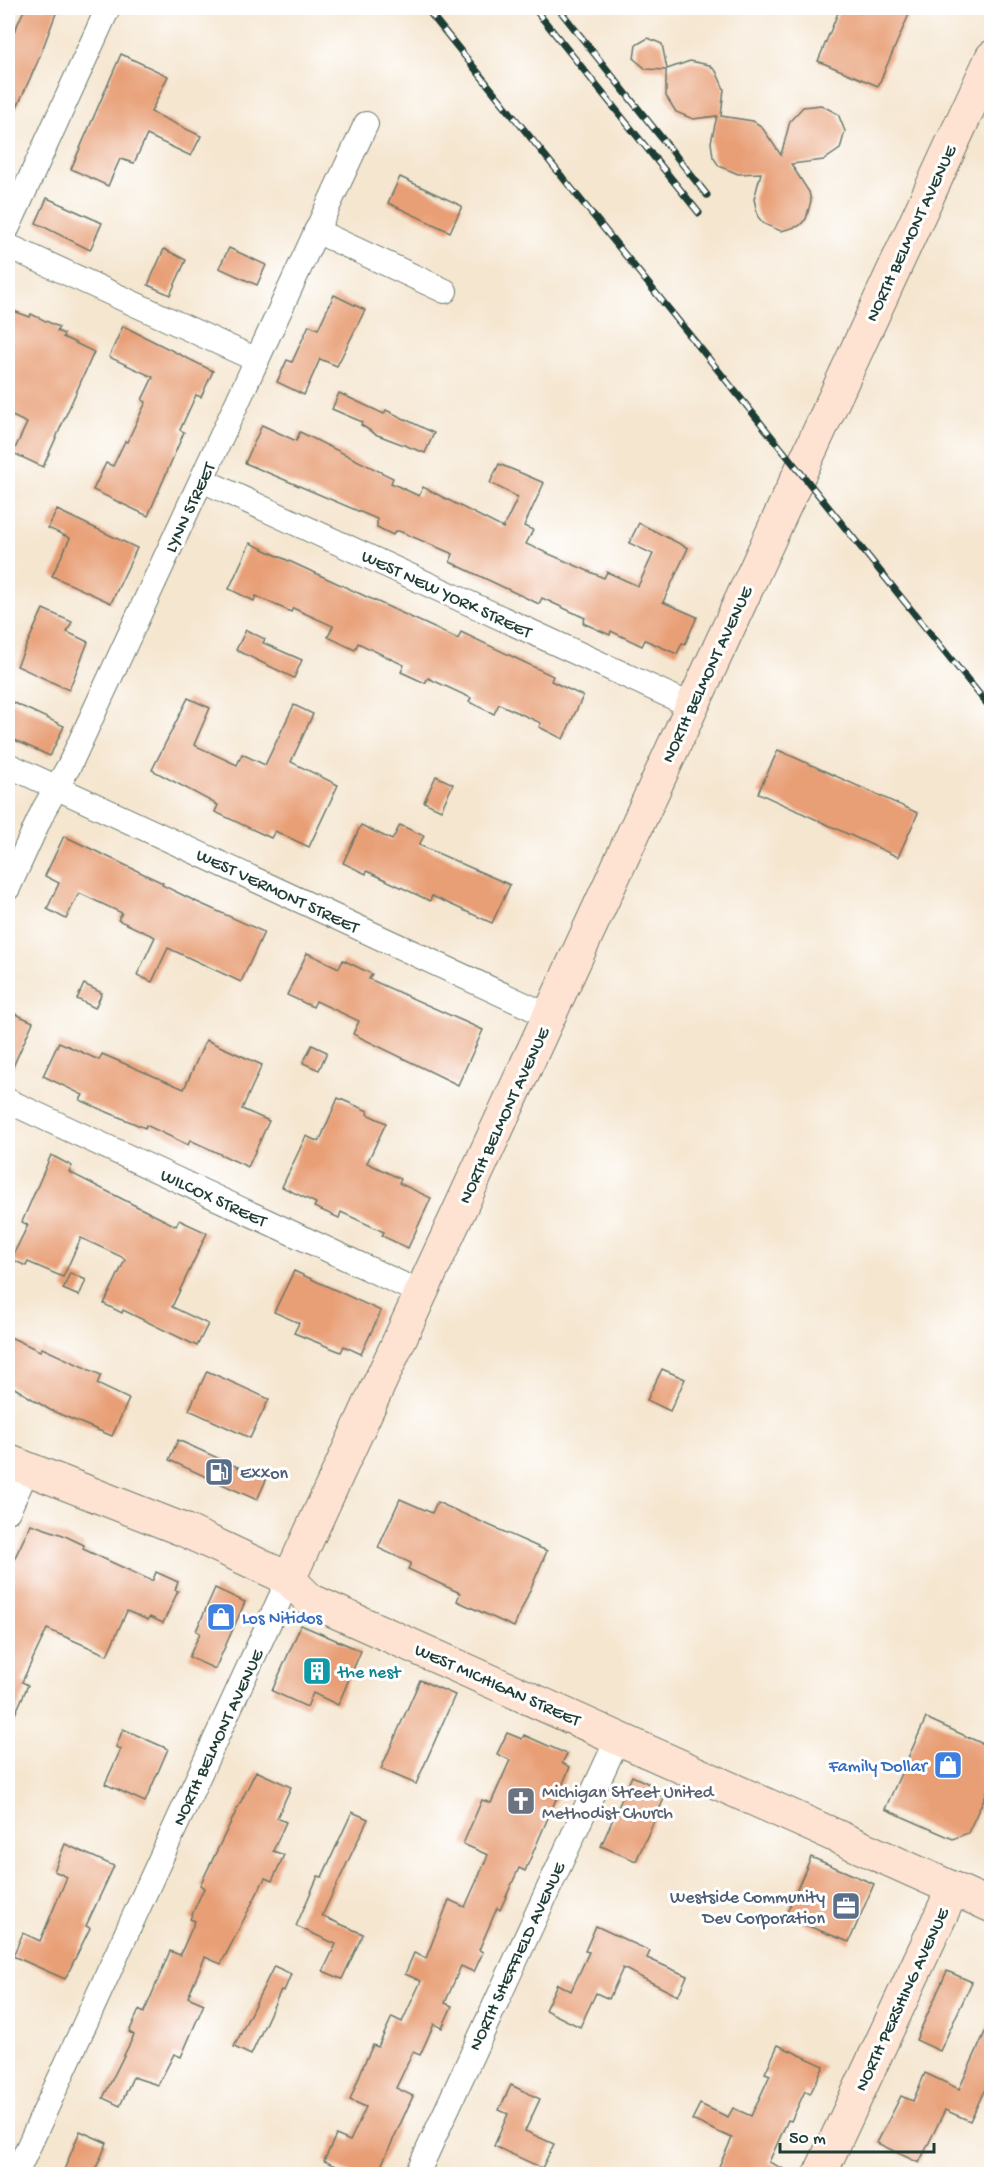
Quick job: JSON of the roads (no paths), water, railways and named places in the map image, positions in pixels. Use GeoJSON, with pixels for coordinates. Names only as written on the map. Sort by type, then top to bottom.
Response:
{"type":"FeatureCollection","features":[{"type":"Feature","properties":{"kind":"main road","name":"NORTH BELMONT AVENUE"},"geometry":{"type":"LineString","coordinates":[[289,1579],[992,57]]}},
{"type":"Feature","properties":{"kind":"main road","name":"WEST MICHIGAN STREET"},"geometry":{"type":"LineString","coordinates":[[17,1465],[165,1523],[289,1579],[310,1600],[992,1906]]}},
{"type":"Feature","properties":{"kind":"main road","name":"NORTH PERSHING AVENUE"},"geometry":{"type":"LineString","coordinates":[[820,2175],[953,1889]]}},
{"type":"Feature","properties":{"kind":"street"},"geometry":{"type":"LineString","coordinates":[[8,227],[108,8]]}},
{"type":"Feature","properties":{"kind":"street","name":"LYNN STREET"},"geometry":{"type":"LineString","coordinates":[[8,888],[69,766],[366,124]]}},
{"type":"Feature","properties":{"kind":"street"},"geometry":{"type":"LineString","coordinates":[[316,231],[445,291]]}},
{"type":"Feature","properties":{"kind":"street"},"geometry":{"type":"LineString","coordinates":[[8,246],[257,360]]}},
{"type":"Feature","properties":{"kind":"street","name":"WEST NEW YORK STREET"},"geometry":{"type":"LineString","coordinates":[[202,480],[692,706]]}},
{"type":"Feature","properties":{"kind":"street","name":"WEST VERMONT STREET"},"geometry":{"type":"LineString","coordinates":[[8,765],[549,1016]]}},
{"type":"Feature","properties":{"kind":"street","name":"WILCOX STREET"},"geometry":{"type":"LineString","coordinates":[[8,1101],[421,1293]]}},
{"type":"Feature","properties":{"kind":"street"},"geometry":{"type":"LineString","coordinates":[[8,1511],[17,1465]]}},
{"type":"Feature","properties":{"kind":"street","name":"NORTH BELMONT AVENUE"},"geometry":{"type":"LineString","coordinates":[[16,2175],[289,1579]]}},
{"type":"Feature","properties":{"kind":"street","name":"NORTH SHEFFIELD AVENUE"},"geometry":{"type":"LineString","coordinates":[[417,2175],[618,1738]]}},
{"type":"Feature","properties":{"kind":"railway"},"geometry":{"type":"LineString","coordinates":[[426,8],[992,710]]}},
{"type":"Feature","properties":{"kind":"railway"},"geometry":{"type":"LineString","coordinates":[[534,8],[699,213]]}},
{"type":"Feature","properties":{"kind":"railway"},"geometry":{"type":"LineString","coordinates":[[558,8],[707,195]]}},
{"type":"Feature","properties":{"kind":"place","name":"Exxon"},"geometry":{"type":"Point","coordinates":[219,1472]}},
{"type":"Feature","properties":{"kind":"place","name":"Los Nitidos"},"geometry":{"type":"Point","coordinates":[221,1617]}},
{"type":"Feature","properties":{"kind":"place","name":"the nest"},"geometry":{"type":"Point","coordinates":[317,1671]}},
{"type":"Feature","properties":{"kind":"place","name":"Family Dollar"},"geometry":{"type":"Point","coordinates":[948,1765]}},
{"type":"Feature","properties":{"kind":"place","name":"Michigan Street United Methodist Church"},"geometry":{"type":"Point","coordinates":[521,1801]}},
{"type":"Feature","properties":{"kind":"place","name":"Westside Community Dev Corporation"},"geometry":{"type":"Point","coordinates":[846,1906]}}]}
